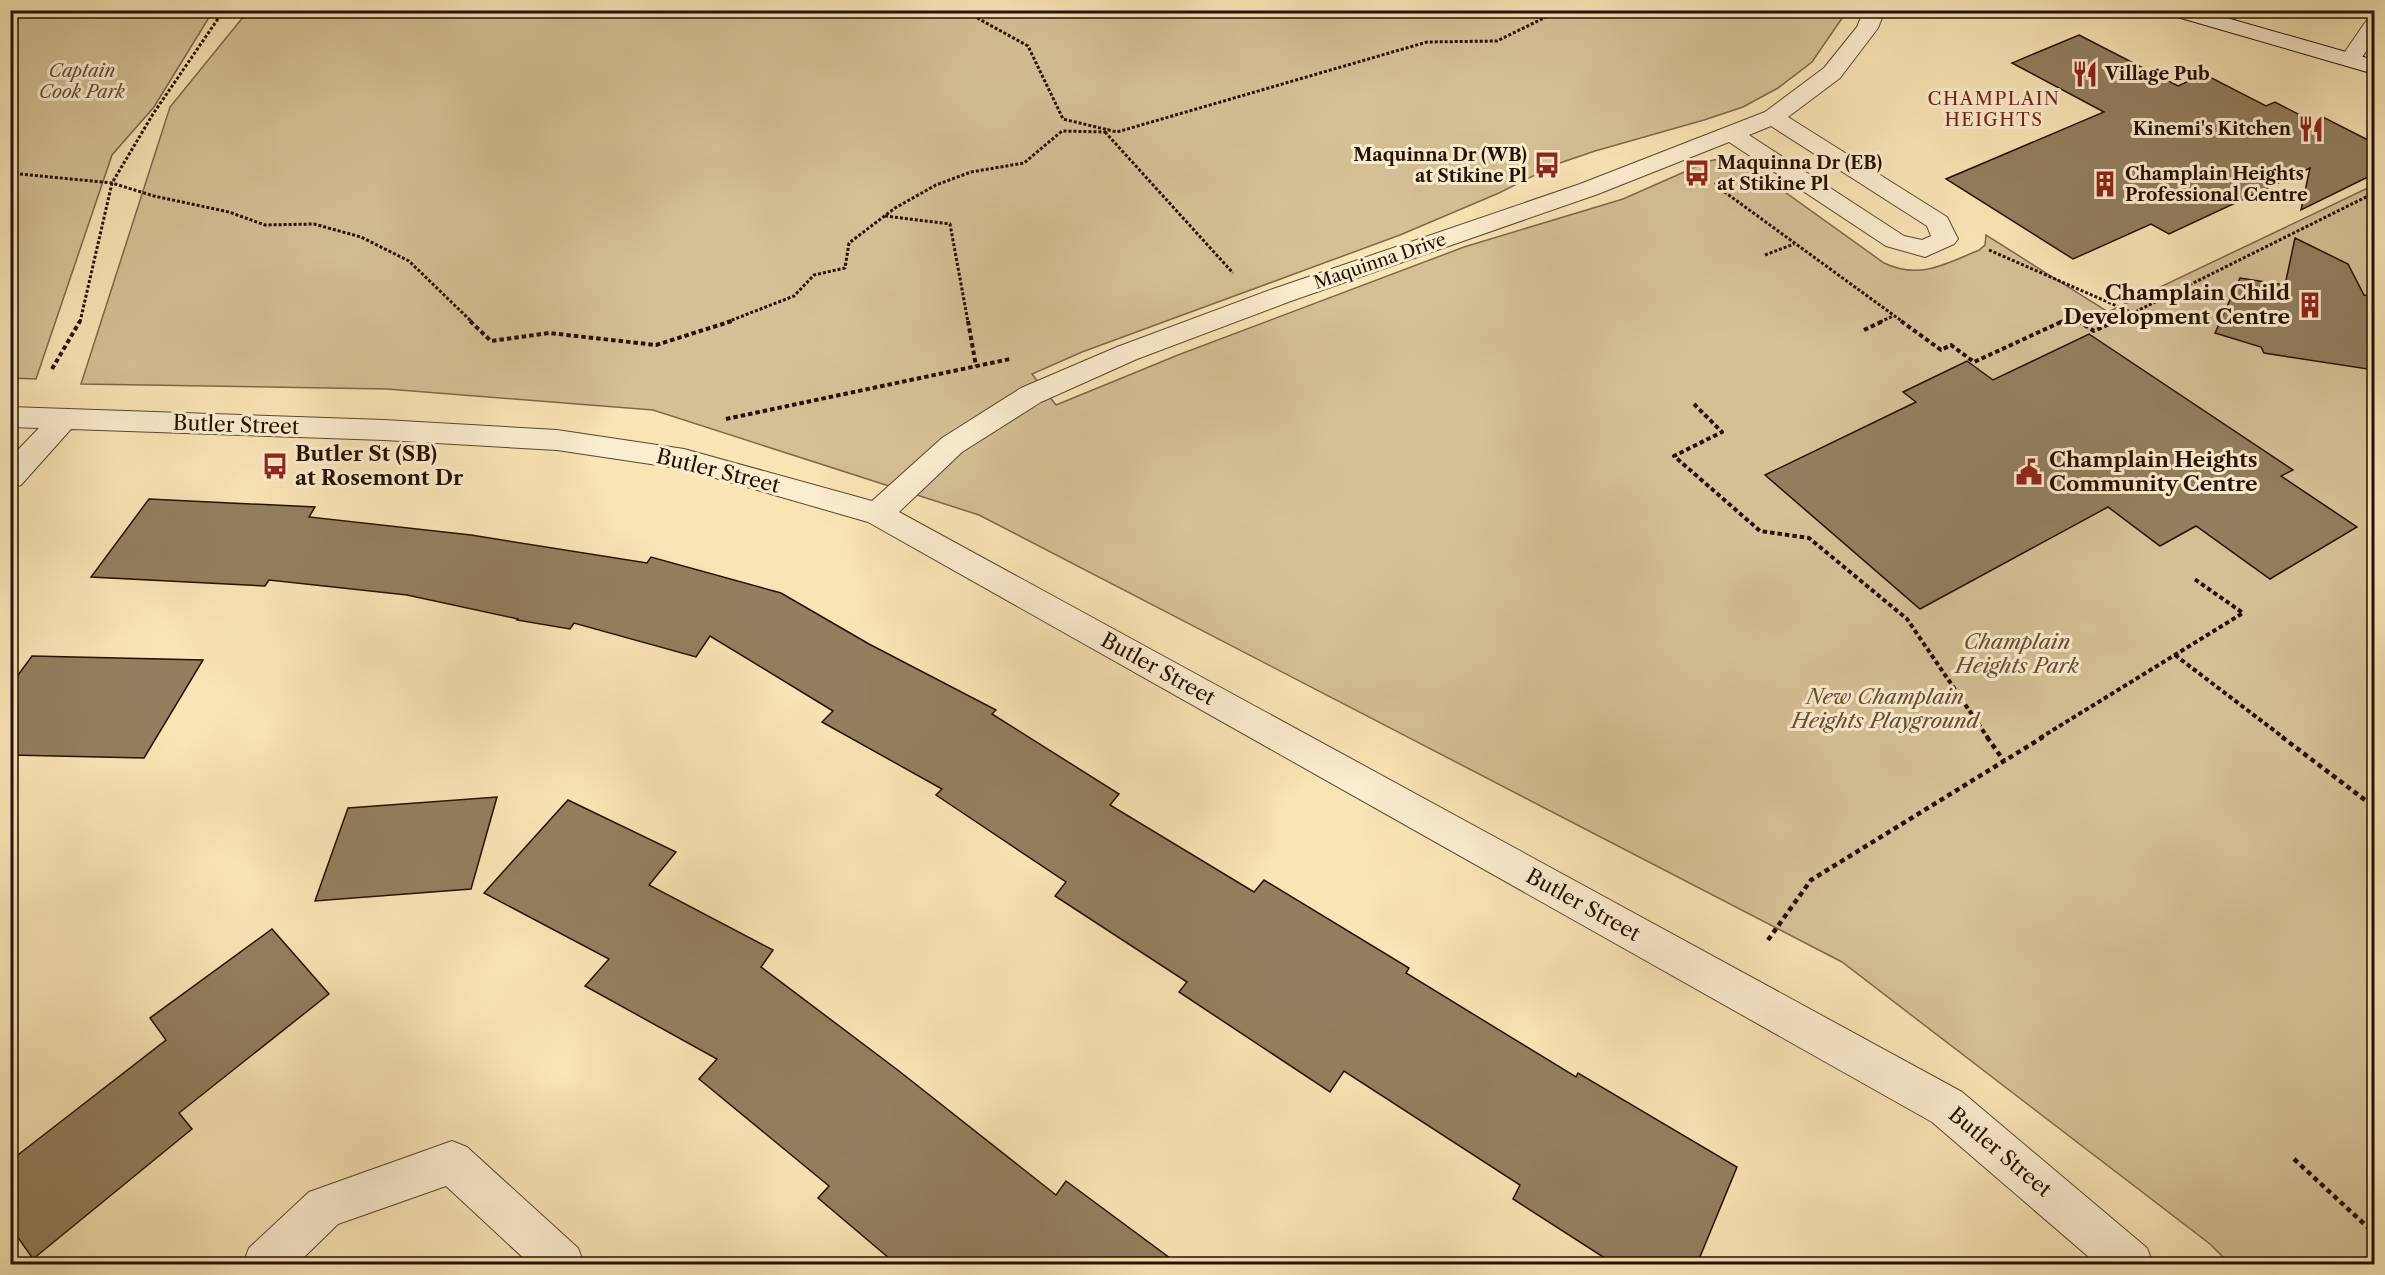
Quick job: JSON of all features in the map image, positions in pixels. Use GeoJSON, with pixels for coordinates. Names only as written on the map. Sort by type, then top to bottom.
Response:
{"type":"FeatureCollection","features":[{"type":"Feature","properties":{"kind":"street","name":"Maquinna Drive"},"geometry":{"type":"LineString","coordinates":[[878,514],[952,445],[1031,394],[1127,353],[1282,295],[1589,189],[1773,117],[1832,73],[1867,28],[1875,10]]}},
{"type":"Feature","properties":{"kind":"street"},"geometry":{"type":"LineString","coordinates":[[2174,10],[2374,67]]}},
{"type":"Feature","properties":{"kind":"street"},"geometry":{"type":"LineString","coordinates":[[1732,134],[1895,241],[1925,249],[1945,239],[1938,222],[1773,117]]}},
{"type":"Feature","properties":{"kind":"street","name":"Butler Street"},"geometry":{"type":"LineString","coordinates":[[10,417],[384,430],[557,440],[684,459],[878,514],[1947,1107],[2131,1264]]}},
{"type":"Feature","properties":{"kind":"street"},"geometry":{"type":"LineString","coordinates":[[10,477],[63,420]]}},
{"type":"Feature","properties":{"kind":"street"},"geometry":{"type":"LineString","coordinates":[[265,1264],[324,1207],[452,1162],[562,1264]]}},
{"type":"Feature","properties":{"kind":"lane"},"geometry":{"type":"LineString","coordinates":[[2351,59],[2374,24]]}},
{"type":"Feature","properties":{"kind":"path"},"geometry":{"type":"LineString","coordinates":[[52,369],[79,325],[112,183],[153,114],[224,10]]}},
{"type":"Feature","properties":{"kind":"path"},"geometry":{"type":"LineString","coordinates":[[971,10],[979,19],[1028,46],[1063,119],[1117,132],[1426,42],[1497,41],[1546,17],[1552,10]]}},
{"type":"Feature","properties":{"kind":"path"},"geometry":{"type":"LineString","coordinates":[[10,173],[112,183],[154,196],[229,212],[265,225],[314,224],[361,237],[409,261],[491,341],[549,333],[656,345],[744,317],[794,296],[814,275],[845,268],[849,243],[884,216],[936,185],[971,172],[1024,163],[1062,131],[1106,130],[1240,280]]}},
{"type":"Feature","properties":{"kind":"path"},"geometry":{"type":"LineString","coordinates":[[1721,176],[1715,185],[1795,244],[1941,350],[1951,345],[1974,362],[2072,317],[2094,331],[2374,193]]}},
{"type":"Feature","properties":{"kind":"path"},"geometry":{"type":"LineString","coordinates":[[884,216],[950,225],[976,366]]}},
{"type":"Feature","properties":{"kind":"path"},"geometry":{"type":"LineString","coordinates":[[1765,255],[1795,244]]}},
{"type":"Feature","properties":{"kind":"path"},"geometry":{"type":"LineString","coordinates":[[1989,250],[2133,313]]}},
{"type":"Feature","properties":{"kind":"path"},"geometry":{"type":"LineString","coordinates":[[1864,330],[1893,316]]}},
{"type":"Feature","properties":{"kind":"path"},"geometry":{"type":"LineString","coordinates":[[726,419],[1017,357]]}},
{"type":"Feature","properties":{"kind":"path"},"geometry":{"type":"LineString","coordinates":[[1694,404],[1722,432],[1674,456],[1761,531],[1809,538],[1907,619],[2004,761]]}},
{"type":"Feature","properties":{"kind":"path"},"geometry":{"type":"LineString","coordinates":[[1768,940],[1811,880],[2243,613],[2193,578]]}},
{"type":"Feature","properties":{"kind":"path"},"geometry":{"type":"LineString","coordinates":[[2175,656],[2369,803]]}},
{"type":"Feature","properties":{"kind":"path"},"geometry":{"type":"LineString","coordinates":[[2294,1159],[2374,1233]]}},
{"type":"Feature","properties":{"kind":"green space","name":"Captain Cook Park"},"geometry":{"type":"Polygon","coordinates":[[[11,10],[213,11],[154,107],[112,155],[36,379],[11,378],[11,10]]]}},
{"type":"Feature","properties":{"kind":"green space","name":"Champlain Heights Park"},"geometry":{"type":"Polygon","coordinates":[[[248,11],[1847,11],[1812,62],[1778,88],[1743,107],[1557,164],[1499,193],[1400,235],[1082,352],[1032,374],[1056,405],[1178,355],[1464,247],[1623,199],[1709,161],[1731,158],[1757,165],[1778,187],[1884,263],[1897,268],[1921,270],[1944,265],[1979,250],[1985,245],[1986,235],[2108,312],[2374,185],[2374,1264],[2230,1264],[2210,1244],[1842,962],[979,515],[653,410],[387,389],[81,384],[170,107],[248,11]]]}},
{"type":"Feature","properties":{"kind":"building"},"geometry":{"type":"Polygon","coordinates":[[[2079,35],[2178,86],[2204,74],[2266,106],[2275,102],[2319,125],[2321,116],[2374,143],[2374,174],[2301,210],[2310,168],[2169,234],[2151,224],[2073,259],[1946,179],[2104,112],[2012,63],[2079,35]]]}},
{"type":"Feature","properties":{"kind":"building","name":"Champlain Child Development Centre"},"geometry":{"type":"Polygon","coordinates":[[[2295,238],[2348,264],[2364,295],[2374,297],[2374,370],[2264,353],[2261,347],[2215,333],[2240,278],[2285,285],[2295,238]]]}},
{"type":"Feature","properties":{"kind":"building","name":"Champlain Heights Community Centre"},"geometry":{"type":"Polygon","coordinates":[[[2089,334],[2293,470],[2281,476],[2357,527],[2270,579],[2196,526],[2160,546],[2108,507],[1920,609],[1765,475],[1916,402],[1903,392],[1967,361],[1993,380],[2089,334]]]}},
{"type":"Feature","properties":{"kind":"building"},"geometry":{"type":"Polygon","coordinates":[[[149,499],[315,507],[309,517],[471,535],[647,563],[651,557],[781,593],[869,644],[996,710],[992,714],[1119,794],[1110,805],[1254,892],[1264,880],[1409,968],[1406,973],[1576,1077],[1578,1073],[1737,1167],[1697,1264],[1614,1264],[1513,1199],[1520,1185],[1344,1071],[1330,1092],[1179,992],[1187,982],[1055,896],[1066,882],[936,795],[942,789],[822,722],[833,711],[710,636],[696,657],[574,623],[570,629],[517,620],[407,595],[269,580],[265,586],[91,577],[149,499]]]}},
{"type":"Feature","properties":{"kind":"building"},"geometry":{"type":"Polygon","coordinates":[[[32,656],[203,660],[144,758],[10,755],[10,686],[32,656]]]}},
{"type":"Feature","properties":{"kind":"building"},"geometry":{"type":"Polygon","coordinates":[[[497,797],[471,889],[315,901],[348,808],[497,797]]]}},
{"type":"Feature","properties":{"kind":"building"},"geometry":{"type":"Polygon","coordinates":[[[568,800],[676,852],[649,885],[773,950],[761,967],[899,1071],[1056,1195],[1066,1181],[1178,1264],[896,1264],[818,1198],[829,1186],[699,1079],[717,1059],[585,986],[609,959],[484,893],[568,800]]]}},
{"type":"Feature","properties":{"kind":"building"},"geometry":{"type":"Polygon","coordinates":[[[272,929],[329,994],[179,1113],[192,1129],[33,1259],[10,1226],[10,1161],[166,1040],[150,1018],[272,929]]]}},
{"type":"Feature","properties":{"kind":"place","name":"Village Pub"},"geometry":{"type":"Point","coordinates":[2085,74]}},
{"type":"Feature","properties":{"kind":"place","name":"Kinemi's Kitchen"},"geometry":{"type":"Point","coordinates":[2311,129]}},
{"type":"Feature","properties":{"kind":"place","name":"Maquinna Dr (WB) at Stikine Pl"},"geometry":{"type":"Point","coordinates":[1547,165]}},
{"type":"Feature","properties":{"kind":"place","name":"Maquinna Dr (EB) at Stikine Pl"},"geometry":{"type":"Point","coordinates":[1697,173]}},
{"type":"Feature","properties":{"kind":"place","name":"Champlain Heights Professional Centre"},"geometry":{"type":"Point","coordinates":[2105,184]}},
{"type":"Feature","properties":{"kind":"place","name":"Champlain Child Development Centre"},"geometry":{"type":"Point","coordinates":[2310,305]}},
{"type":"Feature","properties":{"kind":"place","name":"Butler St (SB) at Rosemont Dr"},"geometry":{"type":"Point","coordinates":[275,466]}},
{"type":"Feature","properties":{"kind":"place","name":"Champlain Heights Community Centre"},"geometry":{"type":"Point","coordinates":[2029,472]}},
{"type":"Feature","properties":{"kind":"district","name":"CHAMPLAIN HEIGHTS"},"geometry":{"type":"Point","coordinates":[1994,109]}},
{"type":"Feature","properties":{"kind":"park label","name":"New Champlain Heights Playground"},"geometry":{"type":"Point","coordinates":[1885,709]}}]}
